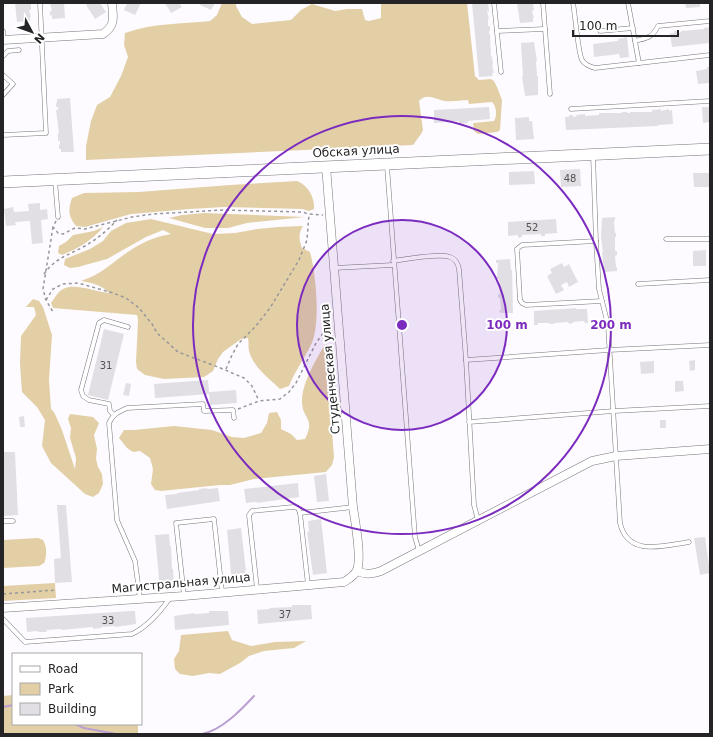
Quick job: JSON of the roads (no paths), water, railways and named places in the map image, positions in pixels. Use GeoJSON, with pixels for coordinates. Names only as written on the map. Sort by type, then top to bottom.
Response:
{"type":"FeatureCollection","features":[{"type":"Feature","properties":{"kind":"street"},"geometry":{"type":"LineString","coordinates":[[3,40],[103,34],[110,30],[113,21],[112,3]]}},
{"type":"Feature","properties":{"kind":"street","name":"Обская улица"},"geometry":{"type":"LineString","coordinates":[[3,182],[710,149]]}},
{"type":"Feature","properties":{"kind":"street","name":"Студенческая улица"},"geometry":{"type":"LineString","coordinates":[[326,166],[353,507],[359,558],[357,571]]}},
{"type":"Feature","properties":{"kind":"street"},"geometry":{"type":"LineString","coordinates":[[357,571],[365,574],[373,574],[381,571],[592,461],[616,456],[710,449]]}},
{"type":"Feature","properties":{"kind":"street","name":"Магистральная улица"},"geometry":{"type":"LineString","coordinates":[[3,608],[171,597],[344,582],[351,578],[357,571]]}},
{"type":"Feature","properties":{"kind":"lane"},"geometry":{"type":"LineString","coordinates":[[3,134],[46,133],[40,3]]}},
{"type":"Feature","properties":{"kind":"lane"},"geometry":{"type":"LineString","coordinates":[[494,3],[501,72]]}},
{"type":"Feature","properties":{"kind":"lane"},"geometry":{"type":"LineString","coordinates":[[543,3],[550,94]]}},
{"type":"Feature","properties":{"kind":"lane"},"geometry":{"type":"LineString","coordinates":[[573,3],[582,60],[589,66],[596,68],[710,55]]}},
{"type":"Feature","properties":{"kind":"lane"},"geometry":{"type":"LineString","coordinates":[[628,3],[639,63]]}},
{"type":"Feature","properties":{"kind":"lane"},"geometry":{"type":"LineString","coordinates":[[635,40],[646,39],[654,34],[658,26],[710,21]]}},
{"type":"Feature","properties":{"kind":"lane"},"geometry":{"type":"LineString","coordinates":[[600,32],[633,28]]}},
{"type":"Feature","properties":{"kind":"lane"},"geometry":{"type":"LineString","coordinates":[[497,31],[545,29]]}},
{"type":"Feature","properties":{"kind":"lane"},"geometry":{"type":"LineString","coordinates":[[3,31],[3,40]]}},
{"type":"Feature","properties":{"kind":"lane"},"geometry":{"type":"LineString","coordinates":[[3,56],[8,51],[19,50]]}},
{"type":"Feature","properties":{"kind":"lane"},"geometry":{"type":"LineString","coordinates":[[3,75],[13,84],[3,95]]}},
{"type":"Feature","properties":{"kind":"lane"},"geometry":{"type":"LineString","coordinates":[[571,110],[710,100]]}},
{"type":"Feature","properties":{"kind":"lane"},"geometry":{"type":"LineString","coordinates":[[593,154],[599,288],[608,325],[620,522],[622,531],[631,542],[638,546],[646,547],[689,542]]}},
{"type":"Feature","properties":{"kind":"lane"},"geometry":{"type":"LineString","coordinates":[[387,163],[393,263],[415,537],[419,551]]}},
{"type":"Feature","properties":{"kind":"lane"},"geometry":{"type":"LineString","coordinates":[[54,179],[58,217]]}},
{"type":"Feature","properties":{"kind":"lane"},"geometry":{"type":"LineString","coordinates":[[666,239],[710,239]]}},
{"type":"Feature","properties":{"kind":"lane"},"geometry":{"type":"LineString","coordinates":[[596,241],[522,245],[519,247],[517,249],[520,300],[526,305],[602,300]]}},
{"type":"Feature","properties":{"kind":"lane"},"geometry":{"type":"LineString","coordinates":[[334,268],[393,263],[441,256],[450,256],[458,263],[466,360],[474,505],[478,520]]}},
{"type":"Feature","properties":{"kind":"lane"},"geometry":{"type":"LineString","coordinates":[[638,284],[710,280]]}},
{"type":"Feature","properties":{"kind":"lane"},"geometry":{"type":"LineString","coordinates":[[114,415],[110,411],[109,404],[89,400],[83,396],[81,390],[99,323],[104,320],[128,328]]}},
{"type":"Feature","properties":{"kind":"lane"},"geometry":{"type":"LineString","coordinates":[[466,360],[710,345]]}},
{"type":"Feature","properties":{"kind":"lane"},"geometry":{"type":"LineString","coordinates":[[140,599],[135,561],[118,520],[109,422],[117,412],[127,408],[203,404],[204,412],[233,410],[234,418]]}},
{"type":"Feature","properties":{"kind":"lane"},"geometry":{"type":"LineString","coordinates":[[470,422],[614,411],[710,406]]}},
{"type":"Feature","properties":{"kind":"lane"},"geometry":{"type":"LineString","coordinates":[[257,589],[249,515],[252,511],[293,506],[298,508],[300,514],[308,585]]}},
{"type":"Feature","properties":{"kind":"lane"},"geometry":{"type":"LineString","coordinates":[[300,514],[353,507]]}},
{"type":"Feature","properties":{"kind":"lane"},"geometry":{"type":"LineString","coordinates":[[184,596],[176,523],[214,519],[222,592]]}},
{"type":"Feature","properties":{"kind":"lane"},"geometry":{"type":"LineString","coordinates":[[3,521],[13,521]]}},
{"type":"Feature","properties":{"kind":"lane"},"geometry":{"type":"LineString","coordinates":[[3,619],[25,642],[132,634],[138,631],[160,611],[171,597]]}},
{"type":"Feature","properties":{"kind":"waterway"},"geometry":{"type":"LineString","coordinates":[[202,734],[224,724],[254,696]]}},
{"type":"Feature","properties":{"kind":"waterway"},"geometry":{"type":"LineString","coordinates":[[3,707],[12,705]]}},
{"type":"Feature","properties":{"kind":"waterway"},"geometry":{"type":"LineString","coordinates":[[77,725],[84,728],[116,734]]}}]}
